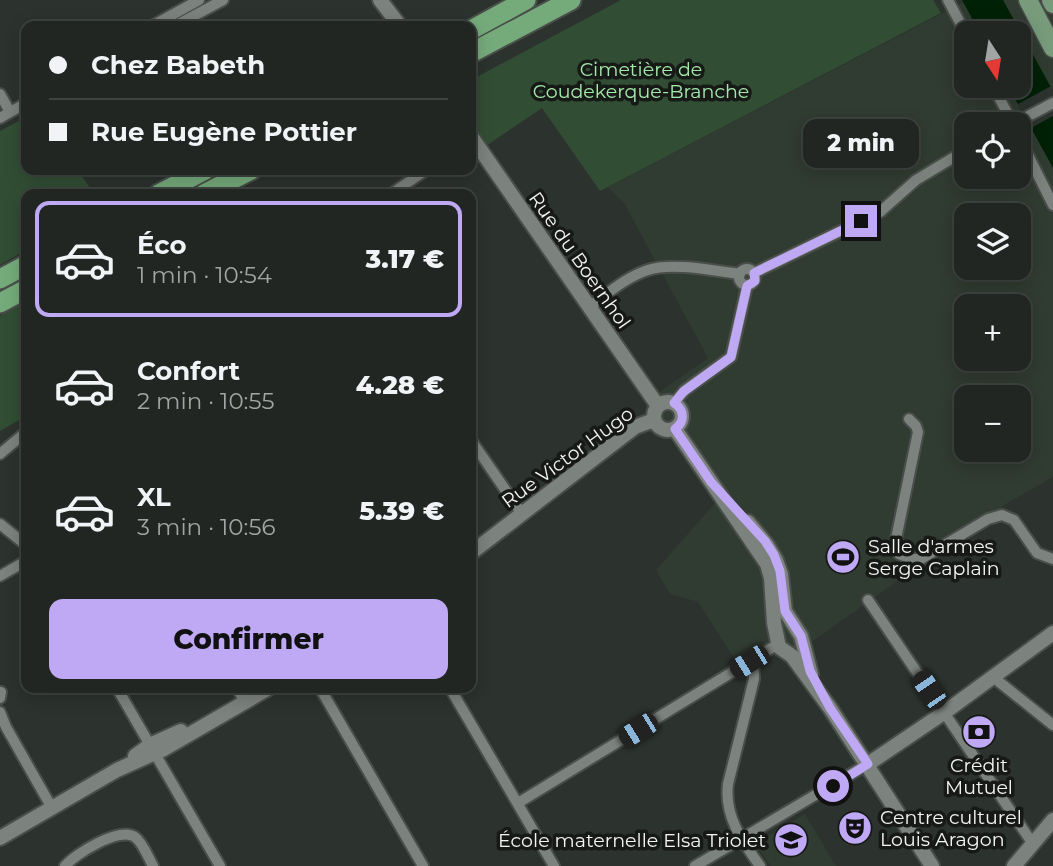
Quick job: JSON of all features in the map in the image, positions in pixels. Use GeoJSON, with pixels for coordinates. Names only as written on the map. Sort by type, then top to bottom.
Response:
{"type":"FeatureCollection","features":[{"type":"Feature","properties":{"kind":"highway"},"geometry":{"type":"LineString","coordinates":[[476,27],[526,0]]}},
{"type":"Feature","properties":{"kind":"highway"},"geometry":{"type":"LineString","coordinates":[[476,50],[570,0]]}},
{"type":"Feature","properties":{"kind":"highway"},"geometry":{"type":"LineString","coordinates":[[169,189],[195,175]]}},
{"type":"Feature","properties":{"kind":"highway"},"geometry":{"type":"LineString","coordinates":[[214,189],[241,175]]}},
{"type":"Feature","properties":{"kind":"highway"},"geometry":{"type":"LineString","coordinates":[[0,279],[21,268]]}},
{"type":"Feature","properties":{"kind":"highway"},"geometry":{"type":"LineString","coordinates":[[0,303],[21,292]]}},
{"type":"Feature","properties":{"kind":"main road"},"geometry":{"type":"LineString","coordinates":[[1028,0],[1053,48]]}},
{"type":"Feature","properties":{"kind":"street"},"geometry":{"type":"LineString","coordinates":[[161,21],[199,0]]}},
{"type":"Feature","properties":{"kind":"street"},"geometry":{"type":"LineString","coordinates":[[184,21],[223,0]]}},
{"type":"Feature","properties":{"kind":"street"},"geometry":{"type":"LineString","coordinates":[[380,0],[396,21]]}},
{"type":"Feature","properties":{"kind":"street"},"geometry":{"type":"LineString","coordinates":[[948,0],[959,21]]}},
{"type":"Feature","properties":{"kind":"street"},"geometry":{"type":"LineString","coordinates":[[0,94],[5,115],[21,106]]}},
{"type":"Feature","properties":{"kind":"street"},"geometry":{"type":"LineString","coordinates":[[1031,114],[1053,103]]}},
{"type":"Feature","properties":{"kind":"street","name":"Rue du Boernhol"},"geometry":{"type":"LineString","coordinates":[[476,145],[658,405]]}},
{"type":"Feature","properties":{"kind":"street"},"geometry":{"type":"LineString","coordinates":[[754,273],[880,212],[916,180],[954,157]]}},
{"type":"Feature","properties":{"kind":"street"},"geometry":{"type":"LineString","coordinates":[[1031,161],[1053,205]]}},
{"type":"Feature","properties":{"kind":"street"},"geometry":{"type":"LineString","coordinates":[[398,189],[419,175]]}},
{"type":"Feature","properties":{"kind":"street"},"geometry":{"type":"LineString","coordinates":[[589,307],[626,281],[653,268],[675,267],[740,274],[748,269],[754,273],[755,281],[747,286],[731,357],[683,392],[674,403]]}},
{"type":"Feature","properties":{"kind":"street"},"geometry":{"type":"LineString","coordinates":[[740,274],[741,282],[747,286]]}},
{"type":"Feature","properties":{"kind":"street"},"geometry":{"type":"LineString","coordinates":[[674,403],[682,416],[680,424],[675,429],[663,430],[654,420],[654,413],[658,405],[674,403]]}},
{"type":"Feature","properties":{"kind":"street"},"geometry":{"type":"LineString","coordinates":[[909,419],[918,432],[895,542],[897,552],[906,558],[923,558],[992,517],[1002,515],[1012,518],[1037,553],[1053,559]]}},
{"type":"Feature","properties":{"kind":"street","name":"Rue Victor Hugo"},"geometry":{"type":"LineString","coordinates":[[476,549],[635,427],[654,420]]}},
{"type":"Feature","properties":{"kind":"street"},"geometry":{"type":"LineString","coordinates":[[675,429],[769,567],[774,623],[781,646],[830,708],[932,866]]}},
{"type":"Feature","properties":{"kind":"street"},"geometry":{"type":"LineString","coordinates":[[0,454],[21,436]]}},
{"type":"Feature","properties":{"kind":"street"},"geometry":{"type":"LineString","coordinates":[[476,447],[522,514]]}},
{"type":"Feature","properties":{"kind":"street"},"geometry":{"type":"LineString","coordinates":[[711,482],[765,541],[774,555],[781,574],[784,609],[810,671],[830,708]]}},
{"type":"Feature","properties":{"kind":"street"},"geometry":{"type":"LineString","coordinates":[[0,524],[21,541]]}},
{"type":"Feature","properties":{"kind":"street"},"geometry":{"type":"LineString","coordinates":[[0,576],[21,564]]}},
{"type":"Feature","properties":{"kind":"street"},"geometry":{"type":"LineString","coordinates":[[868,600],[1033,844]]}},
{"type":"Feature","properties":{"kind":"street"},"geometry":{"type":"LineString","coordinates":[[781,646],[784,630],[798,637]]}},
{"type":"Feature","properties":{"kind":"street"},"geometry":{"type":"LineString","coordinates":[[695,866],[868,764],[1053,633]]}},
{"type":"Feature","properties":{"kind":"street"},"geometry":{"type":"LineString","coordinates":[[518,803],[753,659],[781,646],[797,650],[798,637]]}},
{"type":"Feature","properties":{"kind":"street"},"geometry":{"type":"LineString","coordinates":[[753,659],[753,683],[727,788],[732,818],[741,839],[760,866]]}},
{"type":"Feature","properties":{"kind":"street"},"geometry":{"type":"LineString","coordinates":[[993,677],[1053,725]]}},
{"type":"Feature","properties":{"kind":"street"},"geometry":{"type":"LineString","coordinates":[[120,693],[220,866]]}},
{"type":"Feature","properties":{"kind":"street"},"geometry":{"type":"LineString","coordinates":[[323,693],[424,866]]}},
{"type":"Feature","properties":{"kind":"street"},"geometry":{"type":"LineString","coordinates":[[453,693],[554,866]]}},
{"type":"Feature","properties":{"kind":"street"},"geometry":{"type":"LineString","coordinates":[[0,838],[241,695]]}},
{"type":"Feature","properties":{"kind":"street"},"geometry":{"type":"LineString","coordinates":[[0,712],[52,808]]}},
{"type":"Feature","properties":{"kind":"street"},"geometry":{"type":"LineString","coordinates":[[868,764],[881,773],[943,866]]}},
{"type":"Feature","properties":{"kind":"street"},"geometry":{"type":"LineString","coordinates":[[1014,866],[1053,820]]}},
{"type":"Feature","properties":{"kind":"street"},"geometry":{"type":"LineString","coordinates":[[65,866],[75,857],[110,837],[123,833],[137,839],[153,866]]}},
{"type":"Feature","properties":{"kind":"shaded area"},"geometry":{"type":"Polygon","coordinates":[[[962,0],[1003,0],[1015,21],[973,21],[962,0]]]}},
{"type":"Feature","properties":{"kind":"shaded area"},"geometry":{"type":"Polygon","coordinates":[[[968,0],[1053,0],[1053,477],[1006,504],[789,658],[759,651],[734,658],[698,602],[670,594],[656,570],[716,502],[649,399],[708,358],[624,203],[608,187],[968,0]]]}},
{"type":"Feature","properties":{"kind":"shaded area"},"geometry":{"type":"Polygon","coordinates":[[[1031,51],[1053,91],[1053,168],[1031,128],[1031,112],[1022,112],[1015,98],[1031,98],[1031,51]]]}},
{"type":"Feature","properties":{"kind":"shaded area","name":"École maternelle Elsa Triolet"},"geometry":{"type":"Polygon","coordinates":[[[805,814],[836,866],[771,866],[755,844],[805,814]]]}},
{"type":"Feature","properties":{"kind":"green space","name":"Cimetière de Coudekerque-Branche"},"geometry":{"type":"Polygon","coordinates":[[[621,0],[933,0],[941,13],[600,191],[542,108],[486,146],[476,131],[476,77],[621,0]]]}},
{"type":"Feature","properties":{"kind":"green space"},"geometry":{"type":"Polygon","coordinates":[[[21,120],[21,175],[81,175],[91,189],[21,189],[21,253],[0,265],[0,131],[21,120]]]}},
{"type":"Feature","properties":{"kind":"green space"},"geometry":{"type":"Polygon","coordinates":[[[21,305],[21,419],[0,431],[0,316],[21,305]]]}},
{"type":"Feature","properties":{"kind":"pier"},"geometry":{"type":"Polygon","coordinates":[[[1051,86],[1053,116],[1031,128],[1031,112],[1022,112],[1018,104],[1051,86]]]}},
{"type":"Feature","properties":{"kind":"place","name":"Salle d'armes Serge Caplain"},"geometry":{"type":"Point","coordinates":[843,557]}},
{"type":"Feature","properties":{"kind":"place","name":"Crédit Mutuel"},"geometry":{"type":"Point","coordinates":[979,732]}},
{"type":"Feature","properties":{"kind":"place","name":"Centre culturel Louis Aragon"},"geometry":{"type":"Point","coordinates":[855,828]}},
{"type":"Feature","properties":{"kind":"place","name":"École maternelle Elsa Triolet"},"geometry":{"type":"Point","coordinates":[791,840]}},
{"type":"Feature","properties":{"kind":"route"},"geometry":{"type":"LineString","coordinates":[[833,786],[868,764],[830,708],[810,671],[801,636],[785,611],[780,571],[774,555],[765,541],[711,482],[675,429],[682,416],[678,405],[674,403],[678,396],[731,357],[747,286],[755,281],[754,273],[861,221]]}}]}
